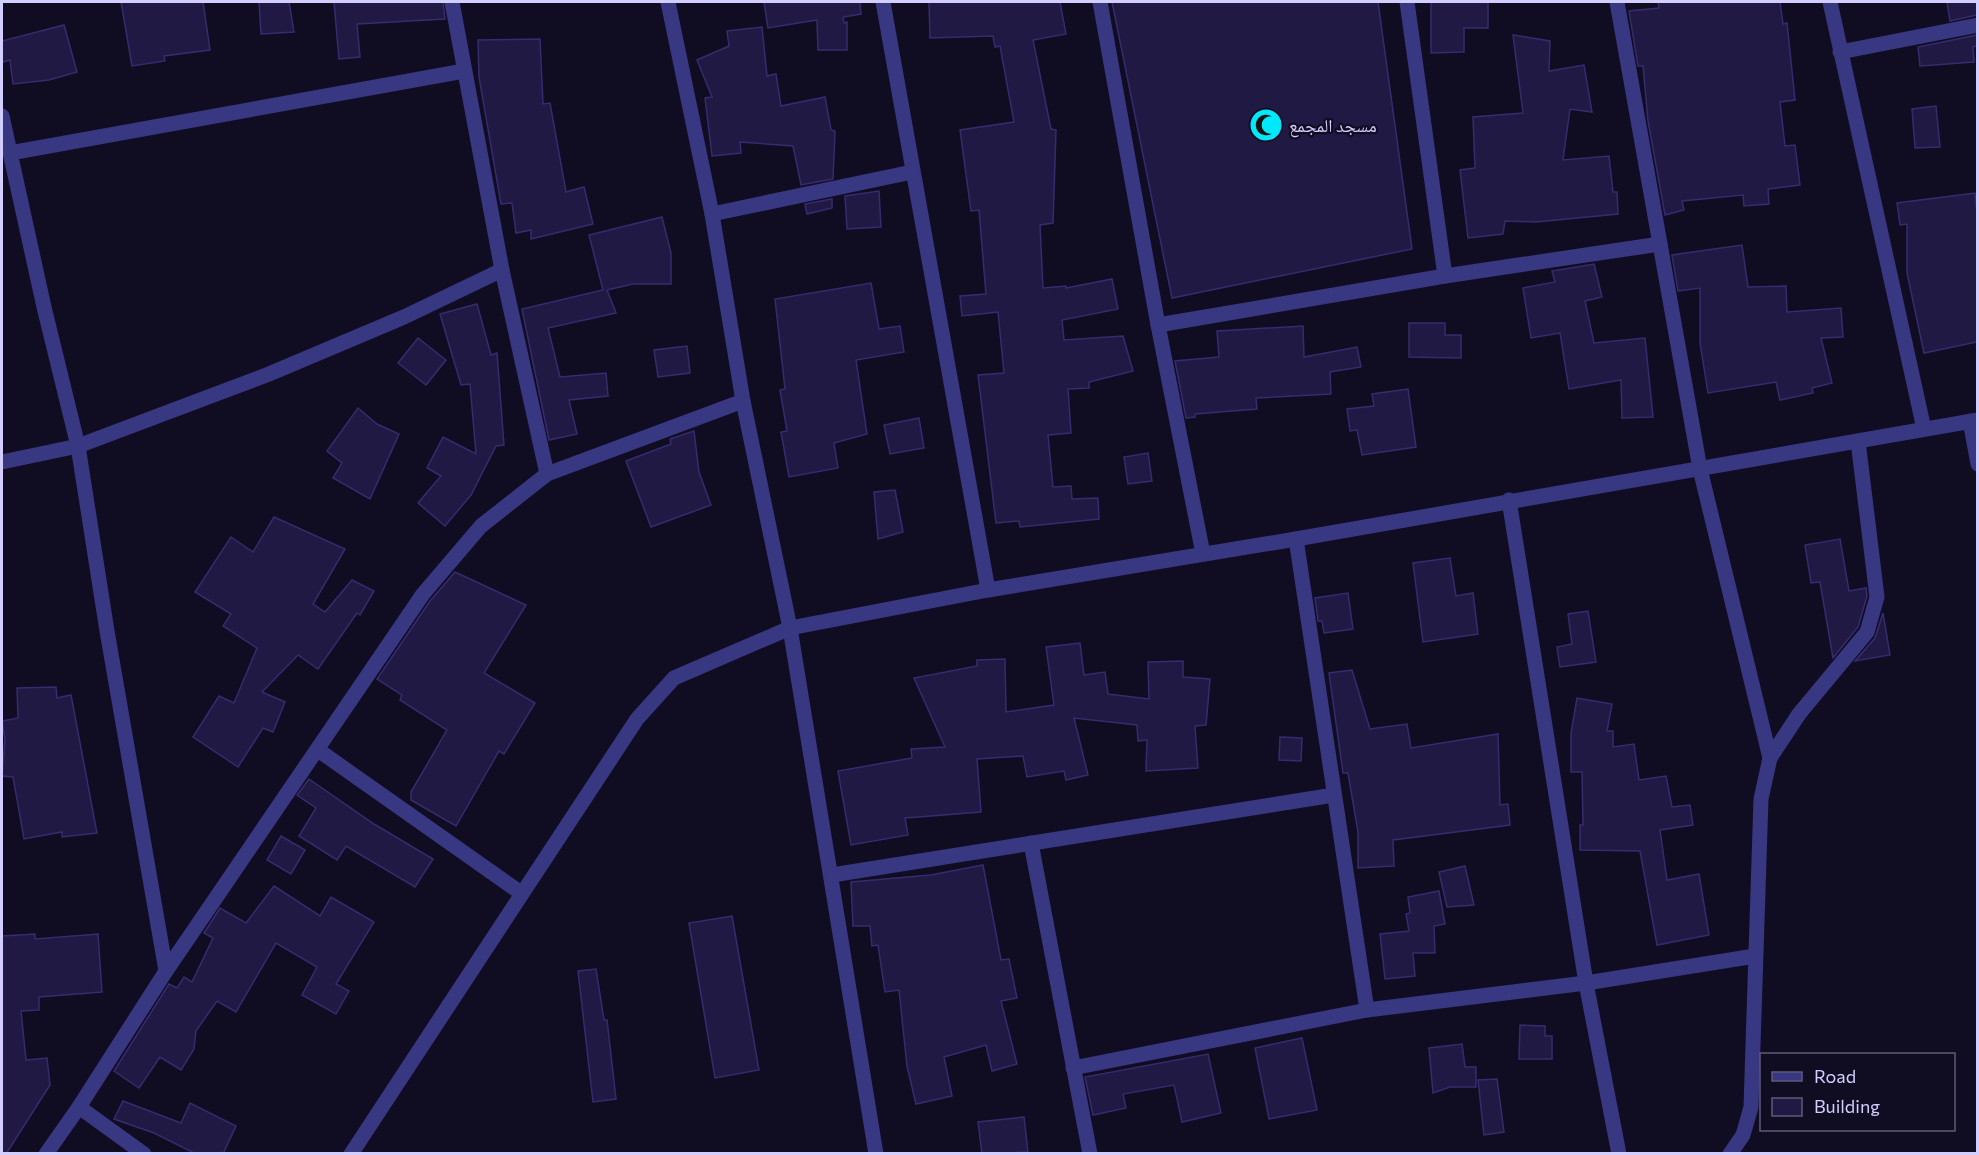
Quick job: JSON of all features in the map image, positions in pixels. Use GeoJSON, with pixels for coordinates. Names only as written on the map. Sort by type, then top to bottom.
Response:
{"type":"FeatureCollection","features":[{"type":"Feature","properties":{"kind":"street"},"geometry":{"type":"LineString","coordinates":[[452,2],[502,270],[547,474]]}},
{"type":"Feature","properties":{"kind":"street"},"geometry":{"type":"LineString","coordinates":[[668,2],[712,214],[743,401],[790,628],[876,1154]]}},
{"type":"Feature","properties":{"kind":"street"},"geometry":{"type":"LineString","coordinates":[[883,2],[988,590]]}},
{"type":"Feature","properties":{"kind":"street"},"geometry":{"type":"LineString","coordinates":[[1100,2],[1158,325],[1203,554]]}},
{"type":"Feature","properties":{"kind":"street"},"geometry":{"type":"LineString","coordinates":[[1407,2],[1445,276]]}},
{"type":"Feature","properties":{"kind":"street"},"geometry":{"type":"LineString","coordinates":[[1617,2],[1700,469],[1770,758]]}},
{"type":"Feature","properties":{"kind":"street"},"geometry":{"type":"LineString","coordinates":[[1830,2],[1924,429]]}},
{"type":"Feature","properties":{"kind":"street"},"geometry":{"type":"LineString","coordinates":[[1840,52],[1977,25]]}},
{"type":"Feature","properties":{"kind":"street"},"geometry":{"type":"LineString","coordinates":[[9,153],[464,71]]}},
{"type":"Feature","properties":{"kind":"street"},"geometry":{"type":"LineString","coordinates":[[2,116],[44,308],[78,446],[107,631],[166,971]]}},
{"type":"Feature","properties":{"kind":"street"},"geometry":{"type":"LineString","coordinates":[[712,214],[912,172]]}},
{"type":"Feature","properties":{"kind":"street"},"geometry":{"type":"LineString","coordinates":[[1158,325],[1445,276],[1660,244]]}},
{"type":"Feature","properties":{"kind":"street"},"geometry":{"type":"LineString","coordinates":[[2,462],[78,446],[270,374],[404,317],[502,270]]}},
{"type":"Feature","properties":{"kind":"street"},"geometry":{"type":"LineString","coordinates":[[46,1154],[79,1107],[166,971],[423,594],[481,526],[547,474],[743,401]]}},
{"type":"Feature","properties":{"kind":"street"},"geometry":{"type":"LineString","coordinates":[[351,1154],[637,719],[674,678],[790,628],[988,590],[1296,539],[1974,420],[1977,464]]}},
{"type":"Feature","properties":{"kind":"street"},"geometry":{"type":"LineString","coordinates":[[1730,1154],[1743,1135],[1751,1107],[1761,799],[1770,758],[1799,714],[1867,632],[1877,597],[1858,441]]}},
{"type":"Feature","properties":{"kind":"street"},"geometry":{"type":"LineString","coordinates":[[1509,500],[1586,983],[1619,1154]]}},
{"type":"Feature","properties":{"kind":"street"},"geometry":{"type":"LineString","coordinates":[[1296,539],[1367,1011]]}},
{"type":"Feature","properties":{"kind":"street"},"geometry":{"type":"LineString","coordinates":[[318,750],[521,893]]}},
{"type":"Feature","properties":{"kind":"street"},"geometry":{"type":"LineString","coordinates":[[832,875],[1334,795]]}},
{"type":"Feature","properties":{"kind":"street"},"geometry":{"type":"LineString","coordinates":[[1031,843],[1090,1154]]}},
{"type":"Feature","properties":{"kind":"street"},"geometry":{"type":"LineString","coordinates":[[1073,1068],[1367,1011],[1586,983],[1755,956]]}},
{"type":"Feature","properties":{"kind":"street"},"geometry":{"type":"LineString","coordinates":[[79,1107],[144,1154]]}},
{"type":"Feature","properties":{"kind":"building"},"geometry":{"type":"Polygon","coordinates":[[[121,2],[203,2],[210,50],[164,56],[165,61],[132,66],[121,2]]]}},
{"type":"Feature","properties":{"kind":"building"},"geometry":{"type":"Polygon","coordinates":[[[259,2],[289,2],[294,32],[261,34],[259,2]]]}},
{"type":"Feature","properties":{"kind":"building"},"geometry":{"type":"Polygon","coordinates":[[[334,2],[443,2],[445,19],[357,24],[360,57],[339,59],[334,2]]]}},
{"type":"Feature","properties":{"kind":"building"},"geometry":{"type":"Polygon","coordinates":[[[764,2],[860,2],[861,14],[843,17],[844,23],[847,22],[847,50],[818,50],[817,20],[768,28],[764,2]]]}},
{"type":"Feature","properties":{"kind":"building"},"geometry":{"type":"Polygon","coordinates":[[[929,2],[1060,2],[1066,34],[1033,40],[1051,129],[1056,130],[1053,223],[1040,225],[1043,288],[1066,286],[1066,288],[1112,279],[1118,309],[1062,320],[1064,340],[1123,336],[1133,371],[1089,382],[1089,388],[1068,389],[1071,433],[1048,435],[1053,487],[1071,486],[1072,499],[1098,498],[1099,519],[1020,527],[1019,521],[996,523],[978,375],[1004,373],[998,312],[962,316],[960,296],[986,294],[979,210],[971,211],[960,130],[1014,122],[1000,46],[995,47],[993,36],[930,38],[929,2]]]}},
{"type":"Feature","properties":{"kind":"building","name":"مسجد المجمع"},"geometry":{"type":"Polygon","coordinates":[[[1112,2],[1378,2],[1412,249],[1172,298],[1112,2]]]}},
{"type":"Feature","properties":{"kind":"building"},"geometry":{"type":"Polygon","coordinates":[[[1431,2],[1488,2],[1488,28],[1464,28],[1464,52],[1431,53],[1431,2]]]}},
{"type":"Feature","properties":{"kind":"building"},"geometry":{"type":"Polygon","coordinates":[[[1658,2],[1780,2],[1783,24],[1787,23],[1795,100],[1780,102],[1785,146],[1795,145],[1800,185],[1768,189],[1769,204],[1744,206],[1743,195],[1682,201],[1684,210],[1665,215],[1648,121],[1643,66],[1638,66],[1629,11],[1659,8],[1658,2]]]}},
{"type":"Feature","properties":{"kind":"building"},"geometry":{"type":"Polygon","coordinates":[[[1947,2],[1977,2],[1977,15],[1950,21],[1947,2]]]}},
{"type":"Feature","properties":{"kind":"building"},"geometry":{"type":"Polygon","coordinates":[[[64,25],[77,72],[49,80],[13,84],[10,60],[2,62],[2,41],[64,25]]]}},
{"type":"Feature","properties":{"kind":"building"},"geometry":{"type":"Polygon","coordinates":[[[762,27],[767,76],[776,74],[781,106],[825,97],[831,130],[835,131],[833,179],[801,185],[793,146],[740,142],[741,153],[712,156],[705,98],[712,97],[697,60],[729,46],[727,31],[762,27]]]}},
{"type":"Feature","properties":{"kind":"building"},"geometry":{"type":"Polygon","coordinates":[[[1513,35],[1550,41],[1549,71],[1584,65],[1592,112],[1570,109],[1563,160],[1609,156],[1613,192],[1617,192],[1618,214],[1536,222],[1505,221],[1503,234],[1468,238],[1460,170],[1475,168],[1473,117],[1523,113],[1513,35]]]}},
{"type":"Feature","properties":{"kind":"building"},"geometry":{"type":"Polygon","coordinates":[[[1977,35],[1977,46],[1973,47],[1974,62],[1920,66],[1918,47],[1977,35]]]}},
{"type":"Feature","properties":{"kind":"building"},"geometry":{"type":"Polygon","coordinates":[[[540,39],[543,104],[550,103],[566,192],[584,187],[593,224],[531,239],[531,230],[516,233],[512,203],[501,204],[479,77],[478,40],[540,39]]]}},
{"type":"Feature","properties":{"kind":"building"},"geometry":{"type":"Polygon","coordinates":[[[1936,106],[1940,147],[1915,148],[1912,109],[1936,106]]]}},
{"type":"Feature","properties":{"kind":"building"},"geometry":{"type":"Polygon","coordinates":[[[879,191],[881,227],[847,229],[845,196],[879,191]]]}},
{"type":"Feature","properties":{"kind":"building"},"geometry":{"type":"Polygon","coordinates":[[[1975,193],[1977,342],[1924,353],[1907,273],[1907,224],[1900,225],[1897,203],[1975,193]]]}},
{"type":"Feature","properties":{"kind":"building"},"geometry":{"type":"Polygon","coordinates":[[[832,199],[832,208],[807,214],[805,204],[832,199]]]}},
{"type":"Feature","properties":{"kind":"building"},"geometry":{"type":"Polygon","coordinates":[[[662,217],[671,253],[671,284],[633,284],[607,290],[616,313],[548,328],[560,377],[606,373],[608,396],[569,400],[577,434],[549,440],[522,309],[603,290],[589,235],[662,217]]]}},
{"type":"Feature","properties":{"kind":"building"},"geometry":{"type":"Polygon","coordinates":[[[1742,245],[1748,287],[1786,286],[1787,312],[1841,308],[1843,337],[1821,338],[1832,383],[1812,388],[1813,393],[1780,400],[1776,382],[1708,393],[1700,343],[1700,288],[1678,291],[1672,255],[1742,245]]]}},
{"type":"Feature","properties":{"kind":"building"},"geometry":{"type":"Polygon","coordinates":[[[1594,264],[1602,297],[1585,301],[1594,343],[1645,338],[1653,417],[1622,418],[1621,380],[1569,389],[1560,333],[1531,338],[1523,288],[1555,282],[1552,271],[1594,264]]]}},
{"type":"Feature","properties":{"kind":"building"},"geometry":{"type":"Polygon","coordinates":[[[871,283],[879,329],[900,326],[904,352],[856,360],[867,434],[834,443],[838,468],[789,477],[781,432],[787,431],[780,390],[785,389],[775,299],[871,283]]]}},
{"type":"Feature","properties":{"kind":"building"},"geometry":{"type":"Polygon","coordinates":[[[477,304],[491,355],[497,353],[504,445],[496,446],[471,495],[445,526],[418,503],[441,476],[427,468],[443,437],[476,454],[470,384],[461,385],[440,314],[477,304]]]}},
{"type":"Feature","properties":{"kind":"building"},"geometry":{"type":"Polygon","coordinates":[[[1409,323],[1445,323],[1445,335],[1461,335],[1461,358],[1409,357],[1409,323]]]}},
{"type":"Feature","properties":{"kind":"building"},"geometry":{"type":"Polygon","coordinates":[[[1303,326],[1304,357],[1357,347],[1361,367],[1330,372],[1331,394],[1256,398],[1257,409],[1195,414],[1195,417],[1186,418],[1175,361],[1219,357],[1217,331],[1303,326]]]}},
{"type":"Feature","properties":{"kind":"building"},"geometry":{"type":"Polygon","coordinates":[[[418,338],[446,360],[426,385],[398,363],[418,338]]]}},
{"type":"Feature","properties":{"kind":"building"},"geometry":{"type":"Polygon","coordinates":[[[687,346],[690,373],[658,377],[654,350],[687,346]]]}},
{"type":"Feature","properties":{"kind":"building"},"geometry":{"type":"Polygon","coordinates":[[[1408,389],[1416,447],[1362,455],[1357,430],[1350,431],[1347,409],[1374,406],[1372,394],[1408,389]]]}},
{"type":"Feature","properties":{"kind":"building"},"geometry":{"type":"Polygon","coordinates":[[[358,408],[377,424],[399,434],[370,499],[333,478],[342,463],[327,451],[358,408]]]}},
{"type":"Feature","properties":{"kind":"building"},"geometry":{"type":"Polygon","coordinates":[[[919,418],[924,448],[890,454],[884,425],[919,418]]]}},
{"type":"Feature","properties":{"kind":"building"},"geometry":{"type":"Polygon","coordinates":[[[694,431],[699,472],[711,505],[651,527],[626,461],[671,444],[670,439],[694,431]]]}},
{"type":"Feature","properties":{"kind":"building"},"geometry":{"type":"Polygon","coordinates":[[[1148,453],[1152,481],[1128,484],[1124,457],[1148,453]]]}},
{"type":"Feature","properties":{"kind":"building"},"geometry":{"type":"Polygon","coordinates":[[[895,490],[903,532],[878,539],[874,492],[895,490]]]}},
{"type":"Feature","properties":{"kind":"building"},"geometry":{"type":"Polygon","coordinates":[[[274,517],[345,549],[313,604],[325,612],[352,580],[374,591],[360,615],[357,613],[318,669],[298,655],[262,692],[285,702],[273,732],[263,728],[238,767],[193,737],[219,696],[234,703],[257,648],[223,626],[231,614],[195,592],[231,537],[253,552],[274,517]]]}},
{"type":"Feature","properties":{"kind":"building"},"geometry":{"type":"Polygon","coordinates":[[[1840,539],[1849,591],[1866,588],[1867,596],[1858,627],[1833,658],[1820,582],[1811,583],[1805,545],[1840,539]]]}},
{"type":"Feature","properties":{"kind":"building"},"geometry":{"type":"Polygon","coordinates":[[[1450,558],[1456,596],[1473,593],[1478,634],[1423,642],[1413,563],[1450,558]]]}},
{"type":"Feature","properties":{"kind":"building"},"geometry":{"type":"Polygon","coordinates":[[[455,572],[526,605],[484,673],[535,703],[504,754],[499,751],[456,826],[411,800],[411,792],[447,730],[400,700],[402,695],[377,679],[430,601],[455,572]]]}},
{"type":"Feature","properties":{"kind":"building"},"geometry":{"type":"Polygon","coordinates":[[[1348,593],[1353,629],[1324,633],[1322,621],[1318,621],[1315,598],[1348,593]]]}},
{"type":"Feature","properties":{"kind":"building"},"geometry":{"type":"Polygon","coordinates":[[[1588,611],[1596,662],[1560,667],[1557,647],[1572,644],[1568,614],[1588,611]]]}},
{"type":"Feature","properties":{"kind":"building"},"geometry":{"type":"Polygon","coordinates":[[[1883,613],[1890,655],[1855,661],[1875,638],[1883,613]]]}},
{"type":"Feature","properties":{"kind":"building"},"geometry":{"type":"Polygon","coordinates":[[[1080,643],[1084,675],[1105,672],[1108,694],[1149,699],[1148,662],[1183,661],[1183,677],[1210,679],[1206,725],[1195,726],[1198,768],[1146,771],[1147,740],[1138,741],[1137,725],[1074,718],[1088,775],[1066,780],[1064,771],[1027,777],[1023,756],[977,759],[981,812],[905,818],[908,835],[851,845],[838,771],[912,758],[911,749],[945,747],[914,678],[977,666],[977,660],[1005,659],[1006,712],[1054,705],[1046,647],[1080,643]]]}},
{"type":"Feature","properties":{"kind":"building"},"geometry":{"type":"Polygon","coordinates":[[[1352,670],[1370,729],[1407,724],[1411,748],[1498,734],[1500,805],[1508,804],[1510,825],[1393,840],[1394,866],[1358,868],[1358,832],[1348,773],[1343,773],[1329,673],[1352,670]]]}},
{"type":"Feature","properties":{"kind":"building"},"geometry":{"type":"Polygon","coordinates":[[[56,687],[57,698],[71,695],[97,833],[62,837],[62,832],[24,839],[13,777],[2,776],[5,739],[2,721],[18,718],[17,688],[56,687]]]}},
{"type":"Feature","properties":{"kind":"building"},"geometry":{"type":"Polygon","coordinates":[[[1577,698],[1612,704],[1607,731],[1613,731],[1613,747],[1634,744],[1639,780],[1666,776],[1672,807],[1690,805],[1693,825],[1660,830],[1667,880],[1699,874],[1709,935],[1657,945],[1640,851],[1580,850],[1580,825],[1583,825],[1582,772],[1571,772],[1571,733],[1577,698]]]}},
{"type":"Feature","properties":{"kind":"building"},"geometry":{"type":"Polygon","coordinates":[[[1280,737],[1302,738],[1301,761],[1279,760],[1280,737]]]}},
{"type":"Feature","properties":{"kind":"building"},"geometry":{"type":"Polygon","coordinates":[[[309,779],[374,824],[433,859],[415,887],[346,846],[337,860],[299,836],[316,808],[297,795],[309,779]]]}},
{"type":"Feature","properties":{"kind":"building"},"geometry":{"type":"Polygon","coordinates":[[[281,836],[305,850],[291,874],[267,860],[281,836]]]}},
{"type":"Feature","properties":{"kind":"building"},"geometry":{"type":"Polygon","coordinates":[[[983,865],[1001,960],[1009,959],[1017,998],[1001,1001],[1017,1064],[992,1071],[986,1045],[944,1057],[952,1096],[916,1104],[907,1066],[899,990],[885,992],[878,945],[872,946],[870,926],[853,926],[851,882],[931,875],[983,865]]]}},
{"type":"Feature","properties":{"kind":"building"},"geometry":{"type":"Polygon","coordinates":[[[1465,866],[1474,905],[1447,907],[1439,872],[1465,866]]]}},
{"type":"Feature","properties":{"kind":"building"},"geometry":{"type":"Polygon","coordinates":[[[274,886],[320,916],[331,897],[374,922],[336,984],[349,991],[336,1014],[302,995],[317,967],[276,943],[236,1012],[217,1001],[196,1031],[194,1049],[181,1070],[160,1057],[139,1088],[114,1071],[169,984],[177,988],[184,977],[192,982],[213,938],[204,933],[220,908],[246,923],[274,886]]]}},
{"type":"Feature","properties":{"kind":"building"},"geometry":{"type":"Polygon","coordinates":[[[1439,891],[1445,924],[1434,926],[1435,953],[1413,953],[1415,976],[1385,979],[1380,934],[1409,931],[1406,914],[1410,913],[1408,897],[1439,891]]]}},
{"type":"Feature","properties":{"kind":"building"},"geometry":{"type":"Polygon","coordinates":[[[732,916],[759,1070],[715,1078],[689,923],[732,916]]]}},
{"type":"Feature","properties":{"kind":"building"},"geometry":{"type":"Polygon","coordinates":[[[35,934],[35,939],[98,934],[102,992],[39,997],[39,1010],[21,1011],[26,1060],[47,1058],[50,1085],[6,1154],[2,1154],[2,936],[35,934]]]}},
{"type":"Feature","properties":{"kind":"building"},"geometry":{"type":"Polygon","coordinates":[[[596,969],[604,1020],[607,1020],[616,1099],[593,1102],[578,971],[596,969]]]}},
{"type":"Feature","properties":{"kind":"building"},"geometry":{"type":"Polygon","coordinates":[[[1520,1025],[1545,1026],[1545,1036],[1552,1036],[1552,1059],[1519,1059],[1520,1025]]]}},
{"type":"Feature","properties":{"kind":"building"},"geometry":{"type":"Polygon","coordinates":[[[1302,1038],[1317,1110],[1269,1119],[1255,1048],[1302,1038]]]}},
{"type":"Feature","properties":{"kind":"building"},"geometry":{"type":"Polygon","coordinates":[[[1462,1044],[1465,1067],[1476,1067],[1476,1087],[1450,1087],[1433,1093],[1429,1048],[1462,1044]]]}},
{"type":"Feature","properties":{"kind":"building"},"geometry":{"type":"Polygon","coordinates":[[[1208,1054],[1221,1113],[1182,1122],[1174,1085],[1123,1094],[1126,1108],[1093,1115],[1085,1077],[1208,1054]]]}},
{"type":"Feature","properties":{"kind":"building"},"geometry":{"type":"Polygon","coordinates":[[[1497,1079],[1504,1132],[1484,1135],[1478,1080],[1497,1079]]]}},
{"type":"Feature","properties":{"kind":"building"},"geometry":{"type":"Polygon","coordinates":[[[123,1101],[181,1123],[190,1103],[236,1126],[223,1154],[196,1154],[154,1133],[114,1119],[123,1101]]]}},
{"type":"Feature","properties":{"kind":"building"},"geometry":{"type":"Polygon","coordinates":[[[1024,1117],[1028,1152],[982,1154],[978,1122],[1024,1117]]]}},
{"type":"Feature","properties":{"kind":"place","name":"مسجد المجمع"},"geometry":{"type":"Point","coordinates":[1266,125]}}]}
